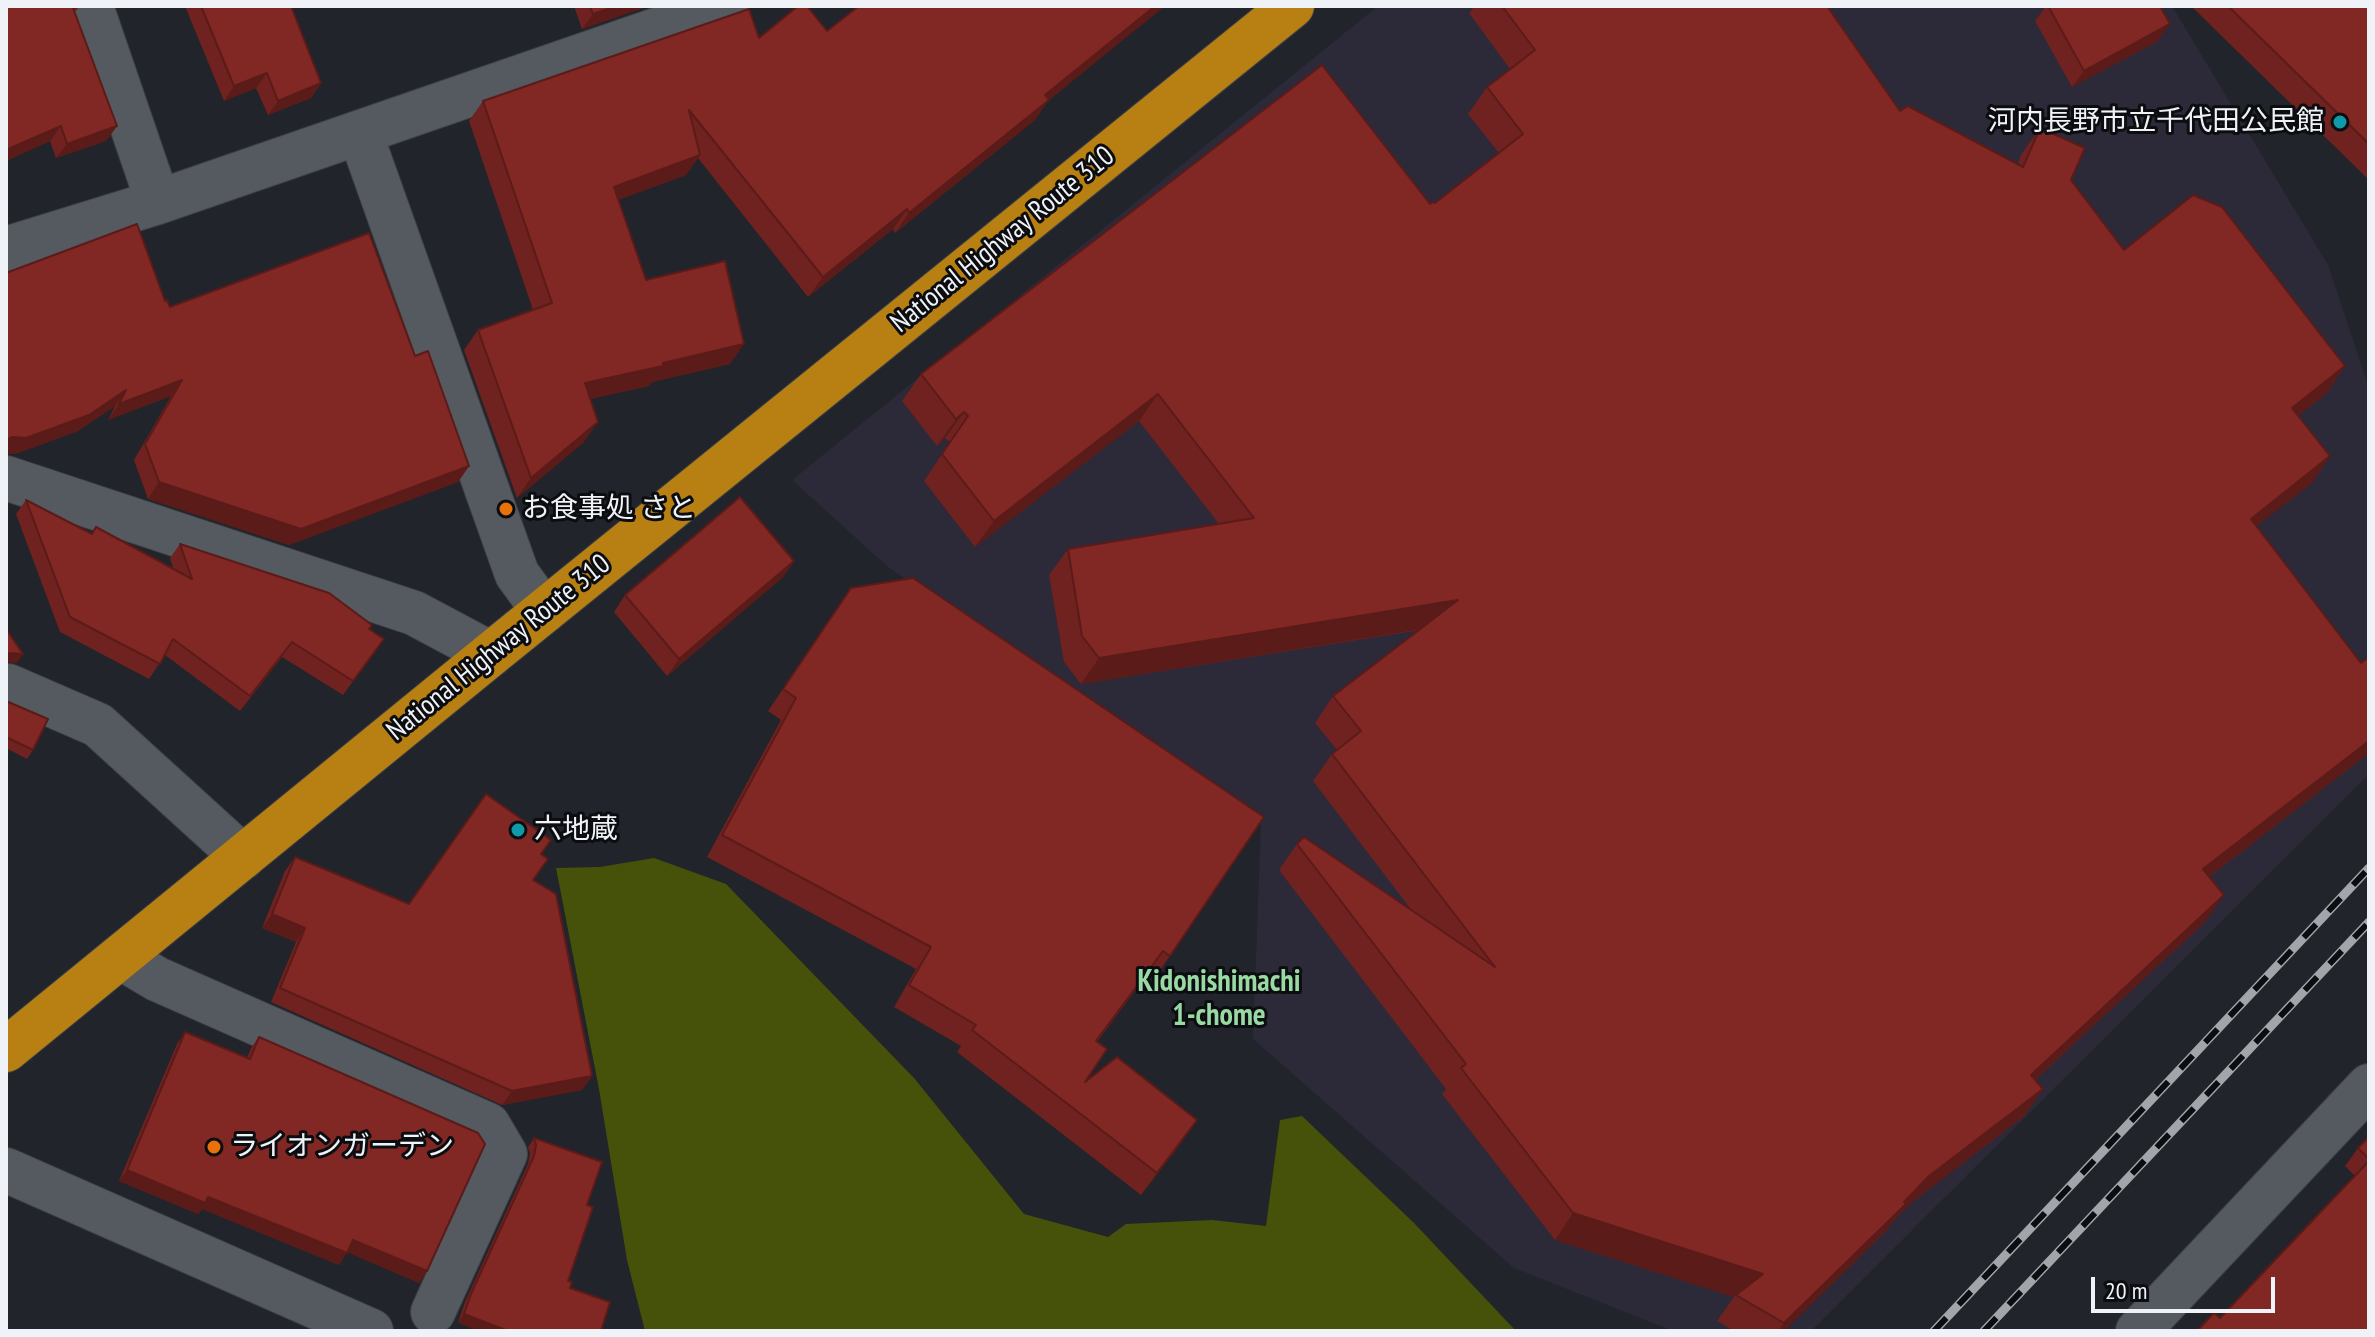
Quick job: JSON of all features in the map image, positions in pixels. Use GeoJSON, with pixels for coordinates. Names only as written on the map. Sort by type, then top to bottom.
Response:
{"type":"FeatureCollection","features":[{"type":"Feature","properties":{"kind":"highway","name":"National Highway Route 310"},"geometry":{"type":"LineString","coordinates":[[6,1050],[1292,6]]}},
{"type":"Feature","properties":{"kind":"street"},"geometry":{"type":"LineString","coordinates":[[6,249],[158,202],[726,6]]}},
{"type":"Feature","properties":{"kind":"street"},"geometry":{"type":"LineString","coordinates":[[94,15],[158,202]]}},
{"type":"Feature","properties":{"kind":"street"},"geometry":{"type":"LineString","coordinates":[[360,133],[517,574],[544,611]]}},
{"type":"Feature","properties":{"kind":"street"},"geometry":{"type":"LineString","coordinates":[[6,478],[414,613],[491,654]]}},
{"type":"Feature","properties":{"kind":"street"},"geometry":{"type":"LineString","coordinates":[[8,686],[98,725],[243,857]]}},
{"type":"Feature","properties":{"kind":"street"},"geometry":{"type":"LineString","coordinates":[[120,957],[157,979],[488,1125],[505,1154],[433,1312]]}},
{"type":"Feature","properties":{"kind":"street"},"geometry":{"type":"LineString","coordinates":[[2138,1331],[2369,1086]]}},
{"type":"Feature","properties":{"kind":"street"},"geometry":{"type":"LineString","coordinates":[[6,1170],[371,1331]]}},
{"type":"Feature","properties":{"kind":"shaded area"},"geometry":{"type":"Polygon","coordinates":[[[1378,6],[2172,6],[2328,265],[2367,382],[2369,774],[1811,1331],[1673,1331],[1514,1268],[1253,1039],[1261,823],[888,567],[792,480],[1378,6]]]}},
{"type":"Feature","properties":{"kind":"green space"},"geometry":{"type":"Polygon","coordinates":[[[654,858],[726,884],[914,1078],[1024,1214],[1108,1237],[1126,1224],[1212,1220],[1266,1226],[1280,1120],[1302,1116],[1414,1223],[1516,1331],[645,1331],[627,1260],[599,1089],[556,868],[600,867],[654,858]]]}},
{"type":"Feature","properties":{"kind":"building"},"geometry":{"type":"Polygon","coordinates":[[[6,6],[78,6],[73,8],[117,126],[67,144],[61,126],[6,150],[6,6]]]}},
{"type":"Feature","properties":{"kind":"building"},"geometry":{"type":"Polygon","coordinates":[[[201,6],[291,6],[321,83],[278,101],[267,73],[234,86],[201,6]]]}},
{"type":"Feature","properties":{"kind":"building"},"geometry":{"type":"Polygon","coordinates":[[[590,6],[617,6],[593,14],[590,6]]]}},
{"type":"Feature","properties":{"kind":"building"},"geometry":{"type":"Polygon","coordinates":[[[798,6],[807,6],[827,31],[859,6],[1155,6],[1045,95],[1049,100],[909,213],[907,209],[823,277],[689,110],[700,155],[614,187],[646,280],[725,261],[744,344],[585,383],[598,422],[531,478],[478,330],[552,303],[483,101],[749,9],[759,38],[798,6]]]}},
{"type":"Feature","properties":{"kind":"building"},"geometry":{"type":"Polygon","coordinates":[[[1502,6],[1827,6],[1900,111],[1908,106],[2023,167],[2040,128],[2085,148],[2071,180],[2124,250],[2193,195],[2222,207],[2345,366],[2292,408],[2330,456],[2251,519],[2361,663],[2369,657],[2369,741],[2203,869],[2224,895],[2031,1075],[2043,1089],[1929,1176],[1904,1202],[1906,1204],[1784,1323],[1736,1295],[1763,1274],[1573,1213],[1461,1068],[1466,1064],[1297,844],[1304,837],[1495,967],[1332,754],[1361,731],[1333,696],[1458,600],[1099,658],[1082,636],[1068,549],[1254,518],[1158,394],[994,521],[942,454],[968,416],[964,412],[956,419],[921,374],[1322,65],[1430,204],[1435,203],[1523,134],[1487,87],[1535,50],[1502,6]]]}},
{"type":"Feature","properties":{"kind":"building"},"geometry":{"type":"Polygon","coordinates":[[[2048,6],[2160,6],[2170,24],[2084,71],[2048,6]]]}},
{"type":"Feature","properties":{"kind":"building","name":"河内長野市立千代田公民館"},"geometry":{"type":"Polygon","coordinates":[[[2228,6],[2369,6],[2369,144],[2228,6]]]}},
{"type":"Feature","properties":{"kind":"building"},"geometry":{"type":"Polygon","coordinates":[[[137,224],[165,301],[170,307],[369,233],[415,356],[428,351],[469,466],[301,529],[159,482],[145,444],[182,380],[119,404],[126,390],[89,415],[26,438],[6,440],[6,273],[137,224]]]}},
{"type":"Feature","properties":{"kind":"building"},"geometry":{"type":"Polygon","coordinates":[[[740,497],[794,561],[679,659],[625,595],[740,497]]]}},
{"type":"Feature","properties":{"kind":"building"},"geometry":{"type":"Polygon","coordinates":[[[26,500],[92,534],[96,527],[192,579],[180,544],[329,593],[372,625],[369,629],[384,639],[353,681],[292,642],[250,696],[173,639],[160,664],[70,617],[26,500]]]}},
{"type":"Feature","properties":{"kind":"building"},"geometry":{"type":"Polygon","coordinates":[[[913,578],[1264,817],[1170,956],[1163,951],[1096,1041],[1107,1049],[1085,1082],[1117,1057],[1197,1120],[1157,1173],[972,1030],[976,1025],[909,985],[931,947],[722,835],[796,698],[783,689],[851,588],[913,578]]]}},
{"type":"Feature","properties":{"kind":"building"},"geometry":{"type":"Polygon","coordinates":[[[6,629],[23,654],[6,655],[6,629]]]}},
{"type":"Feature","properties":{"kind":"building"},"geometry":{"type":"Polygon","coordinates":[[[6,701],[48,719],[33,750],[6,737],[6,701]]]}},
{"type":"Feature","properties":{"kind":"building"},"geometry":{"type":"Polygon","coordinates":[[[486,794],[551,840],[541,854],[548,859],[533,880],[556,894],[592,1076],[512,1091],[280,988],[305,928],[272,914],[295,857],[409,904],[486,794]]]}},
{"type":"Feature","properties":{"kind":"building"},"geometry":{"type":"Polygon","coordinates":[[[185,1032],[250,1059],[259,1037],[478,1133],[485,1144],[427,1271],[353,1240],[347,1253],[208,1197],[205,1203],[127,1170],[185,1032]]]}},
{"type":"Feature","properties":{"kind":"building"},"geometry":{"type":"Polygon","coordinates":[[[2369,1137],[2369,1159],[2358,1148],[2369,1137]]]}},
{"type":"Feature","properties":{"kind":"building"},"geometry":{"type":"Polygon","coordinates":[[[534,1138],[602,1162],[587,1205],[593,1207],[568,1281],[572,1282],[570,1288],[610,1302],[601,1331],[508,1331],[464,1314],[534,1156],[534,1138]]]}},
{"type":"Feature","properties":{"kind":"building"},"geometry":{"type":"Polygon","coordinates":[[[2369,1161],[2369,1331],[2197,1331],[2214,1313],[2220,1318],[2369,1161]]]}},
{"type":"Feature","properties":{"kind":"railway"},"geometry":{"type":"LineString","coordinates":[[1934,1331],[2369,868]]}},
{"type":"Feature","properties":{"kind":"railway"},"geometry":{"type":"LineString","coordinates":[[1984,1331],[2369,922]]}},
{"type":"Feature","properties":{"kind":"place","name":"河内長野市立千代田公民館"},"geometry":{"type":"Point","coordinates":[2340,122]}},
{"type":"Feature","properties":{"kind":"place","name":"お食事処 さと"},"geometry":{"type":"Point","coordinates":[506,509]}},
{"type":"Feature","properties":{"kind":"place","name":"六地蔵"},"geometry":{"type":"Point","coordinates":[518,830]}},
{"type":"Feature","properties":{"kind":"place","name":"ライオンガーデン"},"geometry":{"type":"Point","coordinates":[214,1147]}},
{"type":"Feature","properties":{"kind":"district","name":"Kidonishimachi 1-chome"},"geometry":{"type":"Point","coordinates":[1219,999]}}]}
